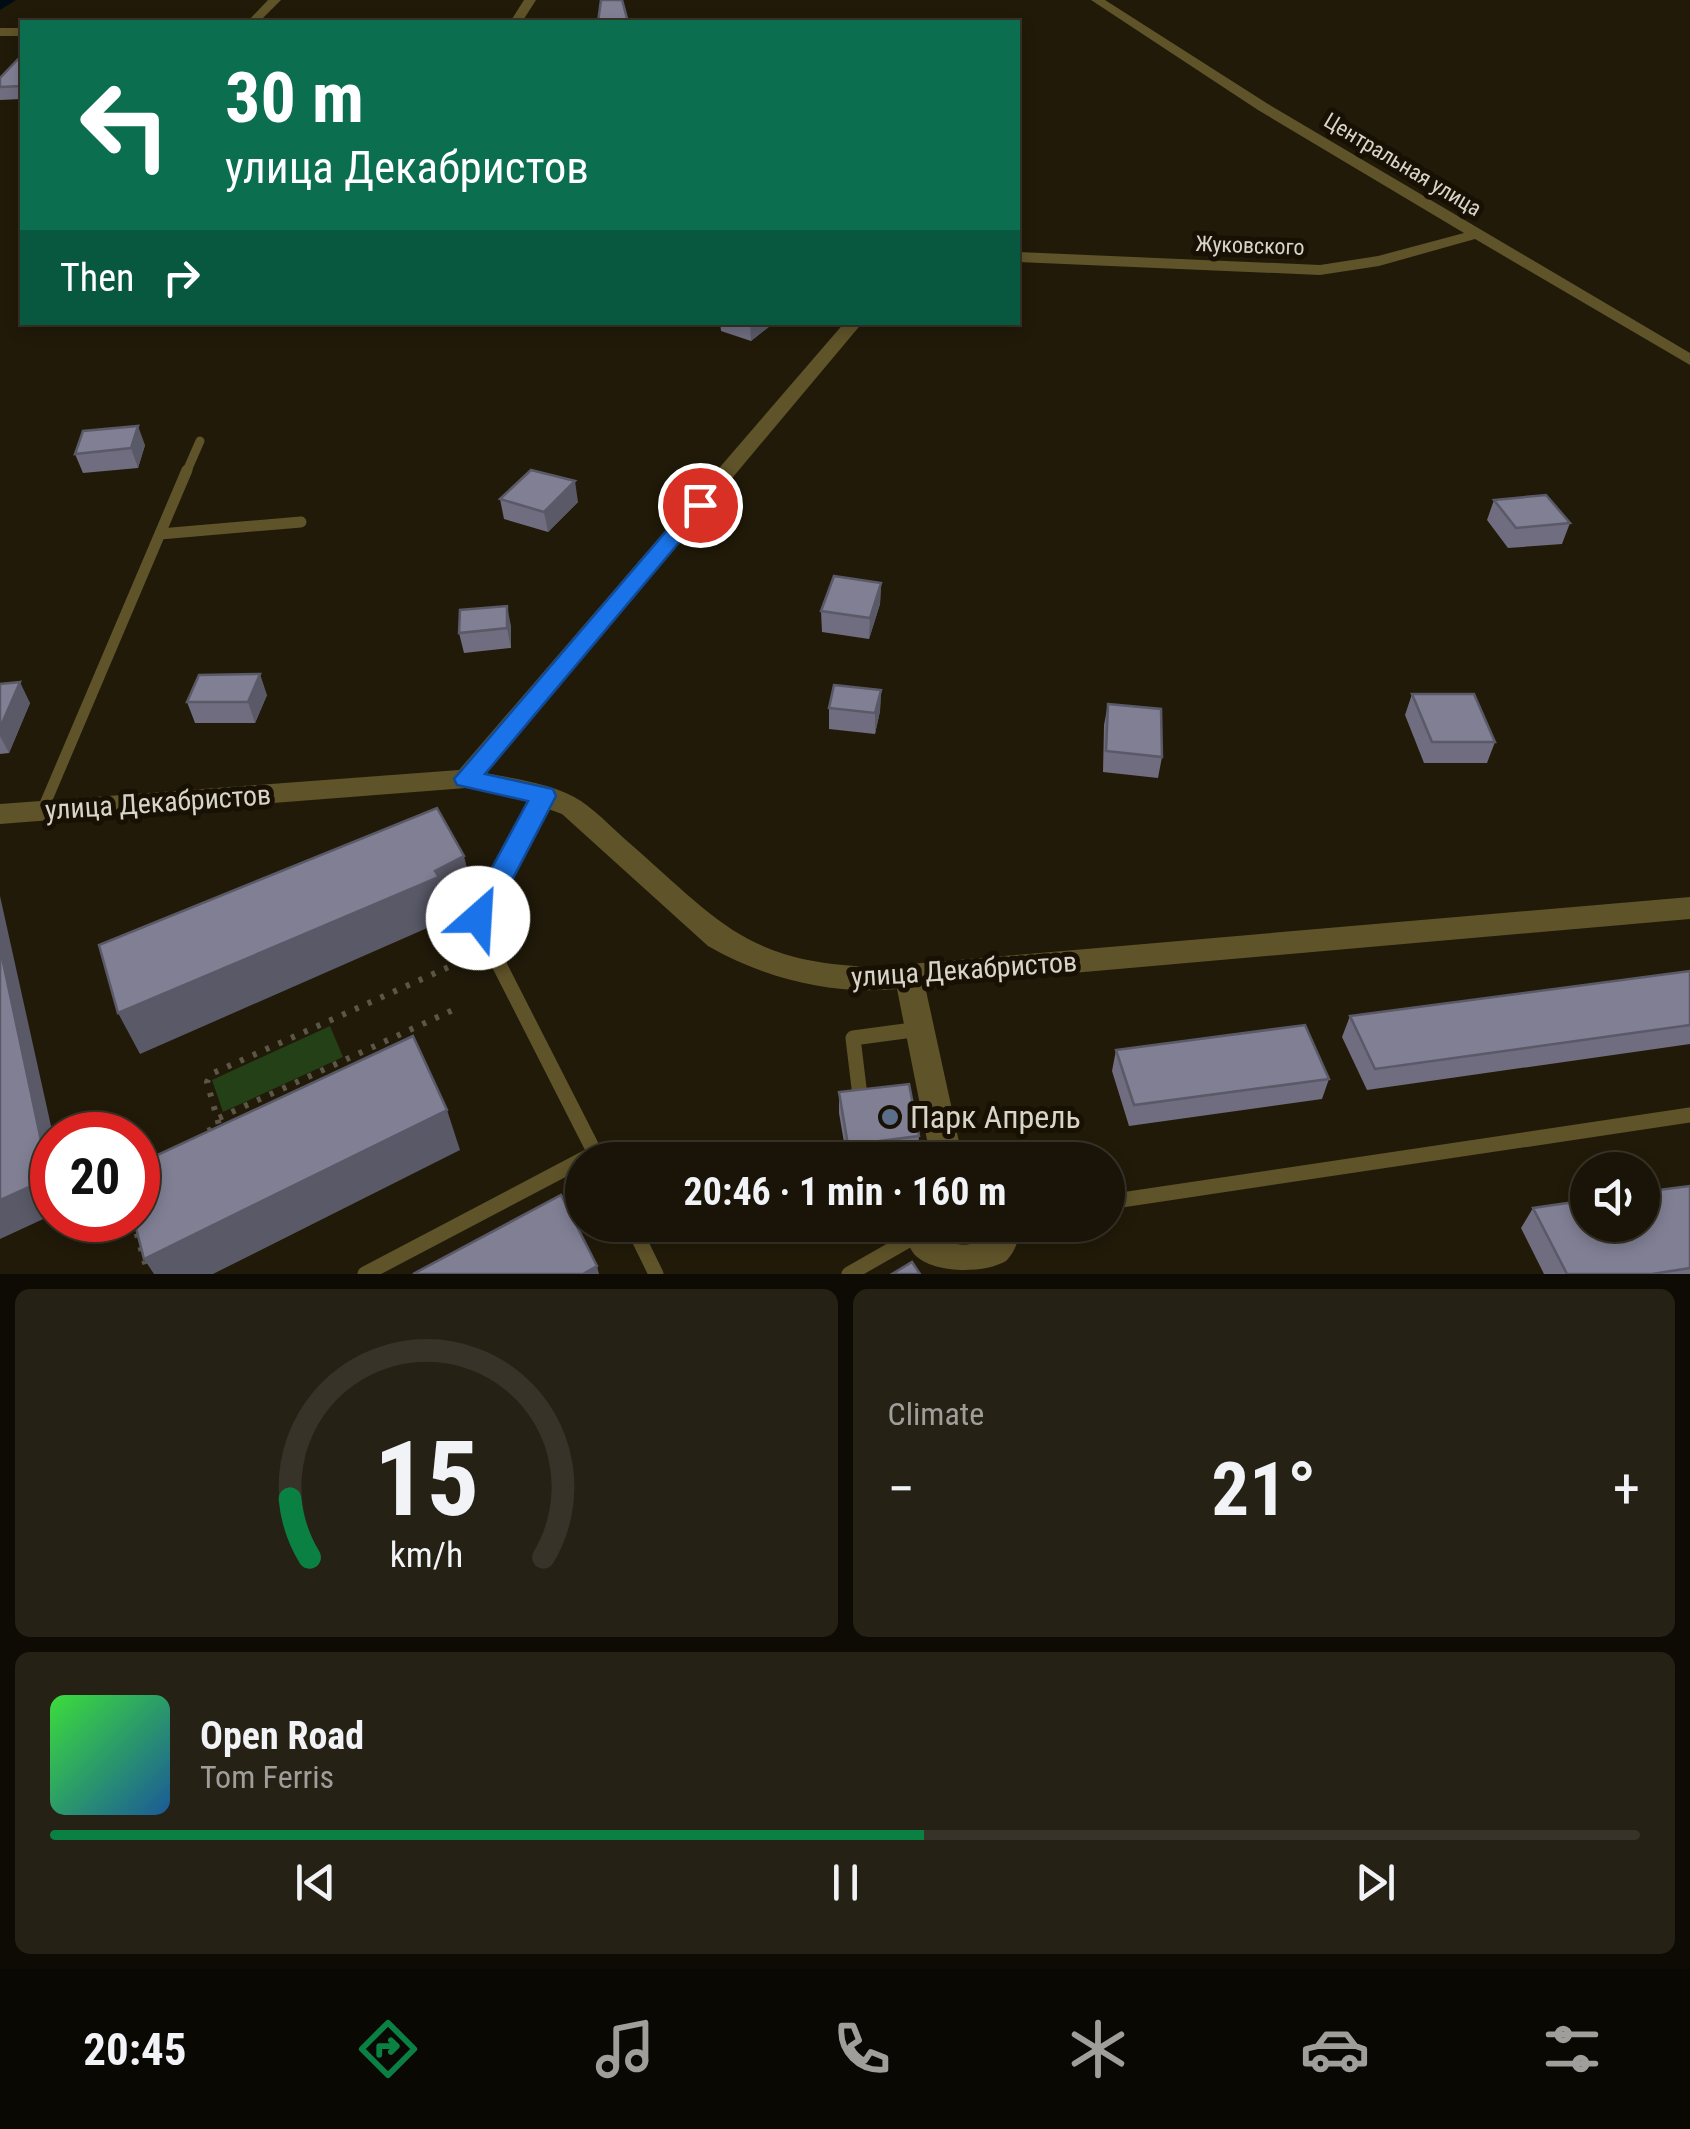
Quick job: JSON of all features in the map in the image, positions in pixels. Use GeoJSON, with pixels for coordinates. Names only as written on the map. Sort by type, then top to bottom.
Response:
{"type":"FeatureCollection","features":[{"type":"Feature","properties":{"kind":"street"},"geometry":{"type":"LineString","coordinates":[[256,20],[275,0]]}},
{"type":"Feature","properties":{"kind":"street","name":"Центральная улица"},"geometry":{"type":"LineString","coordinates":[[1097,0],[1263,107],[1690,360]]}},
{"type":"Feature","properties":{"kind":"street","name":"Жуковского"},"geometry":{"type":"LineString","coordinates":[[1020,257],[1320,270],[1379,261],[1477,234]]}},
{"type":"Feature","properties":{"kind":"street"},"geometry":{"type":"LineString","coordinates":[[466,779],[852,325]]}},
{"type":"Feature","properties":{"kind":"street","name":"улица Декабристов"},"geometry":{"type":"LineString","coordinates":[[0,814],[466,779],[544,796],[571,807],[718,938],[738,950],[804,975],[875,979],[1690,908]]}},
{"type":"Feature","properties":{"kind":"street"},"geometry":{"type":"LineString","coordinates":[[909,976],[942,1142]]}},
{"type":"Feature","properties":{"kind":"street"},"geometry":{"type":"LineString","coordinates":[[923,1242],[928,1253],[941,1263],[981,1270],[1004,1242]]}},
{"type":"Feature","properties":{"kind":"lane"},"geometry":{"type":"LineString","coordinates":[[42,810],[200,441]]}},
{"type":"Feature","properties":{"kind":"lane"},"geometry":{"type":"LineString","coordinates":[[160,534],[301,522]]}},
{"type":"Feature","properties":{"kind":"lane"},"geometry":{"type":"LineString","coordinates":[[544,796],[480,910],[479,925],[589,1142]]}},
{"type":"Feature","properties":{"kind":"lane"},"geometry":{"type":"LineString","coordinates":[[860,1096],[852,1038],[920,1029]]}},
{"type":"Feature","properties":{"kind":"lane"},"geometry":{"type":"LineString","coordinates":[[1125,1199],[1690,1115]]}},
{"type":"Feature","properties":{"kind":"lane"},"geometry":{"type":"LineString","coordinates":[[365,1274],[565,1173]]}},
{"type":"Feature","properties":{"kind":"lane"},"geometry":{"type":"LineString","coordinates":[[640,1242],[656,1274]]}},
{"type":"Feature","properties":{"kind":"lane"},"geometry":{"type":"LineString","coordinates":[[849,1274],[899,1242]]}},
{"type":"Feature","properties":{"kind":"path"},"geometry":{"type":"LineString","coordinates":[[198,1136],[218,1125],[207,1082],[211,1074],[491,948]]}},
{"type":"Feature","properties":{"kind":"path"},"geometry":{"type":"LineString","coordinates":[[219,1118],[453,1010]]}},
{"type":"Feature","properties":{"kind":"path"},"geometry":{"type":"LineString","coordinates":[[139,1242],[148,1274]]}},
{"type":"Feature","properties":{"kind":"green space"},"geometry":{"type":"Polygon","coordinates":[[[330,1026],[343,1057],[223,1112],[212,1080],[330,1026]]]}},
{"type":"Feature","properties":{"kind":"building"},"geometry":{"type":"Polygon","coordinates":[[[601,0],[622,0],[627,20],[598,20],[601,0]]]}},
{"type":"Feature","properties":{"kind":"building"},"geometry":{"type":"Polygon","coordinates":[[[20,57],[20,86],[0,87],[0,78],[20,57]]]}},
{"type":"Feature","properties":{"kind":"building"},"geometry":{"type":"Polygon","coordinates":[[[138,426],[131,448],[75,454],[83,431],[138,426]]]}},
{"type":"Feature","properties":{"kind":"building"},"geometry":{"type":"Polygon","coordinates":[[[531,470],[575,481],[544,512],[500,499],[531,470]]]}},
{"type":"Feature","properties":{"kind":"building"},"geometry":{"type":"Polygon","coordinates":[[[1546,495],[1570,523],[1516,528],[1494,500],[1546,495]]]}},
{"type":"Feature","properties":{"kind":"building"},"geometry":{"type":"Polygon","coordinates":[[[834,576],[881,583],[870,618],[821,611],[834,576]]]}},
{"type":"Feature","properties":{"kind":"building"},"geometry":{"type":"Polygon","coordinates":[[[507,606],[507,628],[459,633],[460,610],[507,606]]]}},
{"type":"Feature","properties":{"kind":"building"},"geometry":{"type":"Polygon","coordinates":[[[260,674],[248,702],[187,702],[199,675],[260,674]]]}},
{"type":"Feature","properties":{"kind":"building"},"geometry":{"type":"Polygon","coordinates":[[[20,682],[0,728],[0,684],[20,682]]]}},
{"type":"Feature","properties":{"kind":"building"},"geometry":{"type":"Polygon","coordinates":[[[834,685],[881,690],[875,713],[829,708],[834,685]]]}},
{"type":"Feature","properties":{"kind":"building"},"geometry":{"type":"Polygon","coordinates":[[[1412,694],[1474,694],[1495,742],[1432,742],[1412,694]]]}},
{"type":"Feature","properties":{"kind":"building"},"geometry":{"type":"Polygon","coordinates":[[[1108,704],[1161,709],[1162,757],[1106,751],[1108,704]]]}},
{"type":"Feature","properties":{"kind":"building"},"geometry":{"type":"Polygon","coordinates":[[[437,808],[464,856],[435,871],[439,877],[118,1013],[99,945],[437,808]]]}},
{"type":"Feature","properties":{"kind":"building"},"geometry":{"type":"Polygon","coordinates":[[[0,948],[35,1112],[30,1112],[30,1187],[0,1200],[0,948]]]}},
{"type":"Feature","properties":{"kind":"building"},"geometry":{"type":"Polygon","coordinates":[[[1690,971],[1690,1025],[1375,1069],[1350,1016],[1690,971]]]}},
{"type":"Feature","properties":{"kind":"building"},"geometry":{"type":"Polygon","coordinates":[[[1305,1025],[1329,1079],[1134,1105],[1116,1050],[1305,1025]]]}},
{"type":"Feature","properties":{"kind":"building"},"geometry":{"type":"Polygon","coordinates":[[[413,1036],[447,1110],[144,1259],[140,1242],[160,1242],[160,1154],[413,1036]]]}},
{"type":"Feature","properties":{"kind":"building"},"geometry":{"type":"Polygon","coordinates":[[[909,1084],[919,1136],[847,1142],[839,1092],[909,1084]]]}},
{"type":"Feature","properties":{"kind":"building"},"geometry":{"type":"Polygon","coordinates":[[[1690,1186],[1690,1268],[1652,1274],[1567,1274],[1533,1208],[1570,1203],[1570,1242],[1660,1242],[1660,1190],[1690,1186]]]}},
{"type":"Feature","properties":{"kind":"building"},"geometry":{"type":"Polygon","coordinates":[[[561,1195],[565,1203],[565,1242],[585,1242],[597,1266],[583,1274],[413,1274],[561,1195]]]}},
{"type":"Feature","properties":{"kind":"building"},"geometry":{"type":"Polygon","coordinates":[[[912,1262],[920,1274],[892,1274],[912,1262]]]}},
{"type":"Feature","properties":{"kind":"place","name":"Парк Апрель"},"geometry":{"type":"Point","coordinates":[890,1117]}},
{"type":"Feature","properties":{"kind":"route"},"geometry":{"type":"LineString","coordinates":[[478,918],[544,796],[466,779],[700,505]]}}]}
